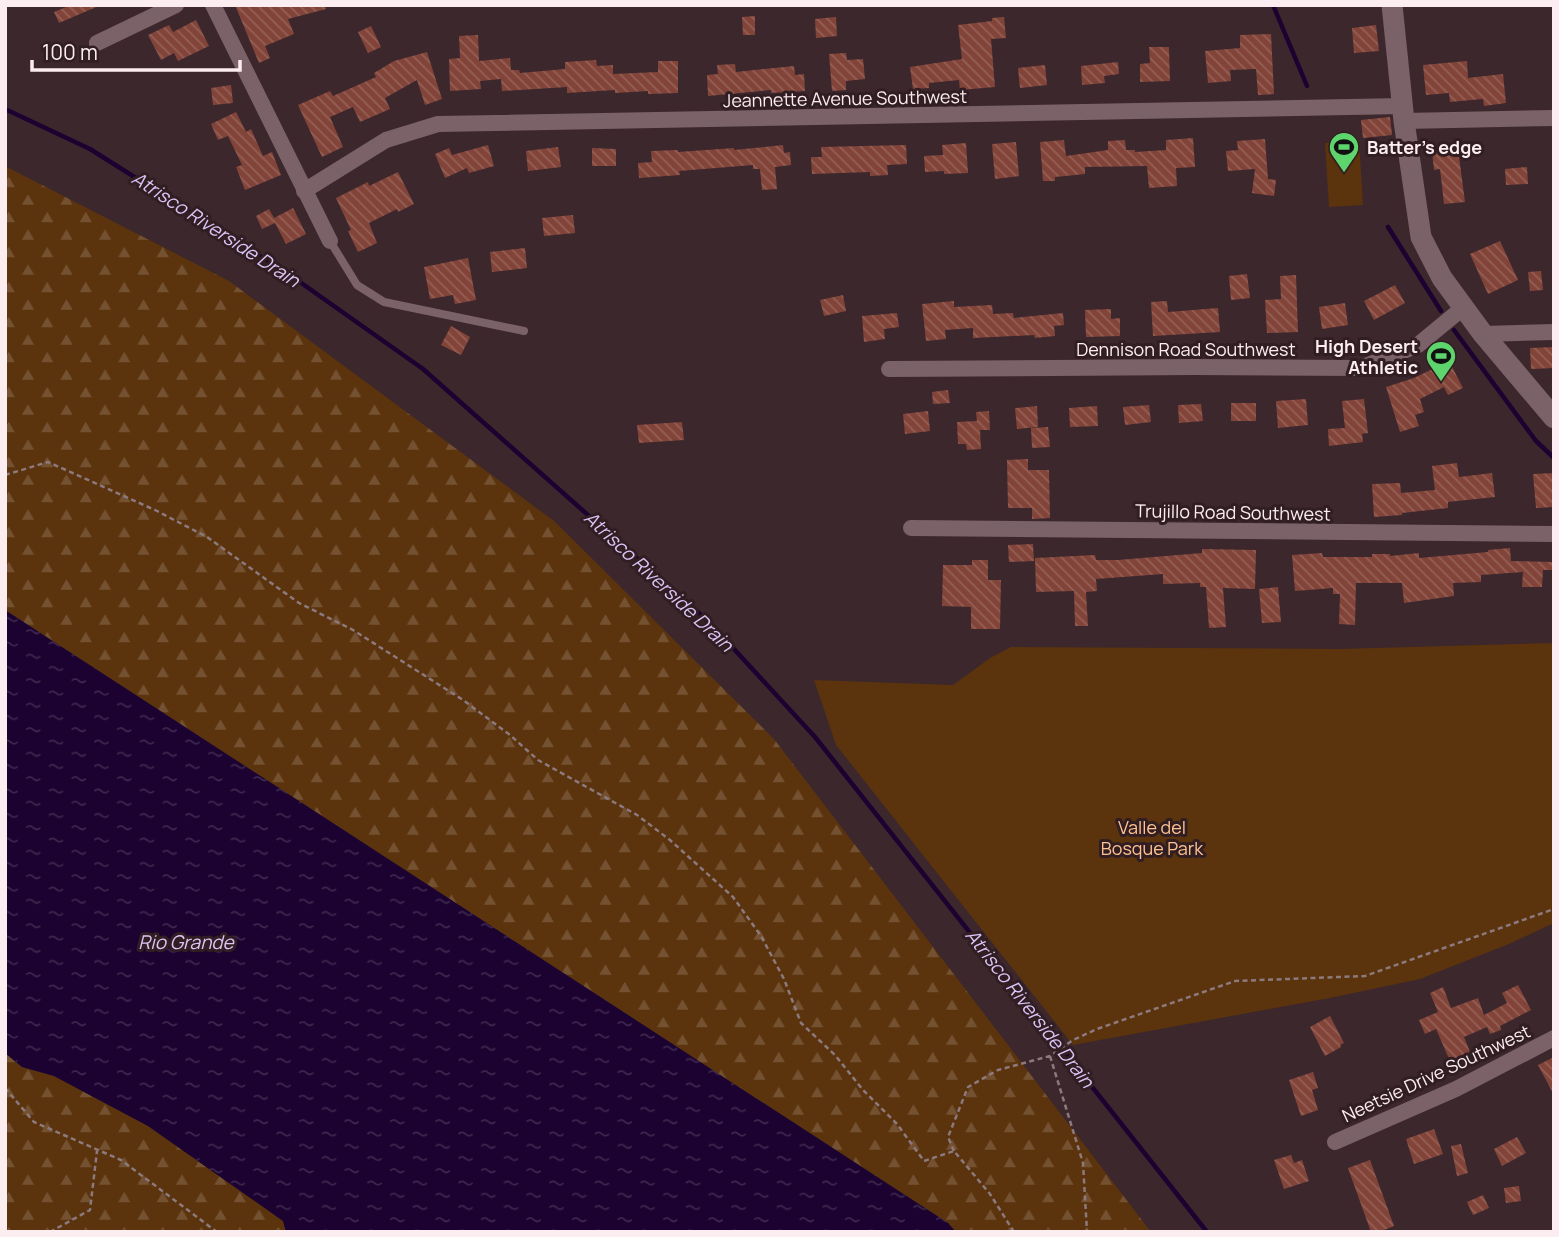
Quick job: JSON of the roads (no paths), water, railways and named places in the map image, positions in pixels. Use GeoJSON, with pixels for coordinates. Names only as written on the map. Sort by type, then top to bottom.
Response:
{"type":"FeatureCollection","features":[{"type":"Feature","properties":{"kind":"street"},"geometry":{"type":"LineString","coordinates":[[97,43],[176,5]]}},
{"type":"Feature","properties":{"kind":"street"},"geometry":{"type":"LineString","coordinates":[[213,5],[330,241]]}},
{"type":"Feature","properties":{"kind":"street"},"geometry":{"type":"LineString","coordinates":[[1392,5],[1403,114],[1422,237],[1442,278],[1483,334],[1554,418]]}},
{"type":"Feature","properties":{"kind":"street","name":"Jeannette Avenue Southwest"},"geometry":{"type":"LineString","coordinates":[[304,191],[386,140],[438,124],[1403,114],[1554,118]]}},
{"type":"Feature","properties":{"kind":"street","name":"Dennison Road Southwest"},"geometry":{"type":"LineString","coordinates":[[889,369],[1361,368],[1418,345],[1464,307]]}},
{"type":"Feature","properties":{"kind":"street"},"geometry":{"type":"LineString","coordinates":[[1483,334],[1554,332]]}},
{"type":"Feature","properties":{"kind":"street","name":"Trujillo Road Southwest"},"geometry":{"type":"LineString","coordinates":[[911,528],[1554,534]]}},
{"type":"Feature","properties":{"kind":"street","name":"Neetsie Drive Southwest"},"geometry":{"type":"LineString","coordinates":[[1335,1142],[1456,1089],[1554,1038]]}},
{"type":"Feature","properties":{"kind":"lane"},"geometry":{"type":"LineString","coordinates":[[330,241],[357,285],[384,302],[524,331]]}},
{"type":"Feature","properties":{"kind":"water","name":"Rio Grande"},"geometry":{"type":"Polygon","coordinates":[[[5,610],[948,1223],[956,1232],[286,1232],[283,1221],[148,1126],[54,1076],[22,1067],[5,1053],[5,610]]]}},
{"type":"Feature","properties":{"kind":"waterway"},"geometry":{"type":"LineString","coordinates":[[1273,5],[1307,86]]}},
{"type":"Feature","properties":{"kind":"waterway","name":"Atrisco Riverside Drain"},"geometry":{"type":"LineString","coordinates":[[5,109],[90,149],[290,275],[423,369],[710,623],[815,737],[1207,1232]]}},
{"type":"Feature","properties":{"kind":"waterway"},"geometry":{"type":"LineString","coordinates":[[1388,227],[1441,311]]}},
{"type":"Feature","properties":{"kind":"waterway"},"geometry":{"type":"LineString","coordinates":[[1454,330],[1536,441],[1554,458]]}},
{"type":"Feature","properties":{"kind":"place","name":"Batter's edge"},"geometry":{"type":"Point","coordinates":[1344,174]}},
{"type":"Feature","properties":{"kind":"place","name":"High Desert Athletic"},"geometry":{"type":"Point","coordinates":[1441,383]}},
{"type":"Feature","properties":{"kind":"park label","name":"Valle del Bosque Park"},"geometry":{"type":"Point","coordinates":[1152,837]}}]}
